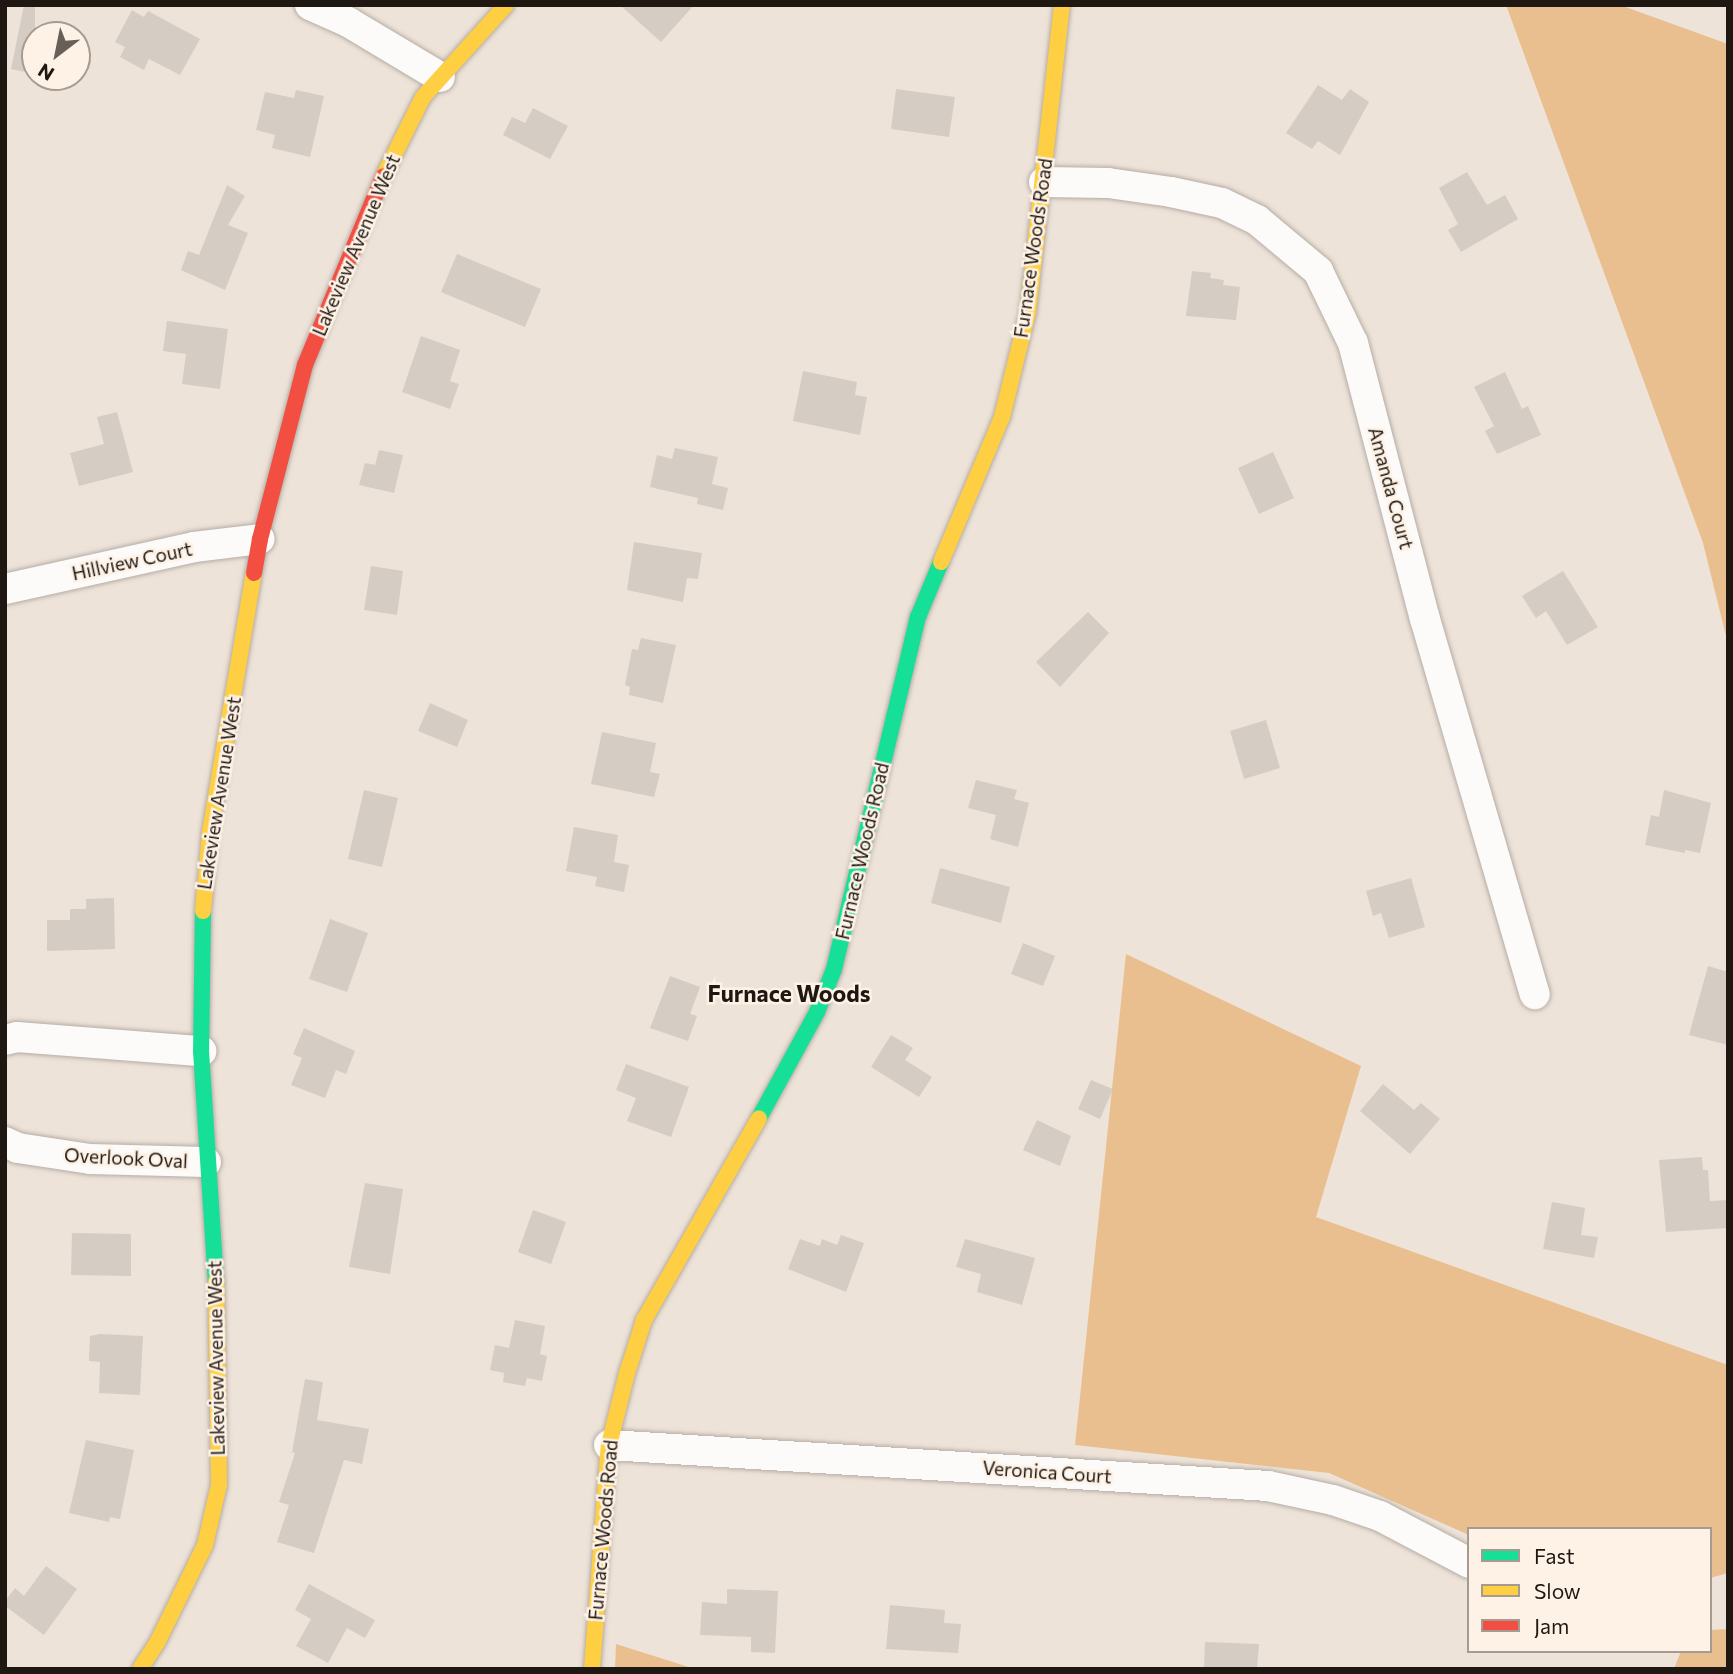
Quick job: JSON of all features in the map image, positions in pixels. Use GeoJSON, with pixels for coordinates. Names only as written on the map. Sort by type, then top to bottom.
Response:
{"type":"FeatureCollection","features":[{"type":"Feature","properties":{"kind":"street"},"geometry":{"type":"LineString","coordinates":[[310,5],[348,22],[440,77]]}},
{"type":"Feature","properties":{"kind":"street","name":"Lakeview Avenue West"},"geometry":{"type":"LineString","coordinates":[[140,1669],[158,1641],[205,1545],[219,1485],[218,1299],[206,1162],[201,1051],[203,901],[210,832],[260,539],[305,365],[368,207],[423,97],[506,5]]}},
{"type":"Feature","properties":{"kind":"street","name":"Furnace Woods Road"},"geometry":{"type":"LineString","coordinates":[[592,1669],[609,1445],[627,1373],[645,1320],[782,1078],[817,1012],[834,969],[918,617],[1002,417],[1028,312],[1045,182],[1062,5]]}},
{"type":"Feature","properties":{"kind":"street","name":"Amanda Court"},"geometry":{"type":"LineString","coordinates":[[1045,182],[1108,183],[1222,203],[1257,220],[1318,271],[1353,344],[1425,619],[1535,995]]}},
{"type":"Feature","properties":{"kind":"street","name":"Hillview Court"},"geometry":{"type":"LineString","coordinates":[[5,589],[194,547],[260,539]]}},
{"type":"Feature","properties":{"kind":"street"},"geometry":{"type":"LineString","coordinates":[[5,1040],[17,1037],[201,1051]]}},
{"type":"Feature","properties":{"kind":"street","name":"Overlook Oval"},"geometry":{"type":"LineString","coordinates":[[5,1142],[18,1148],[90,1159],[206,1162]]}},
{"type":"Feature","properties":{"kind":"street","name":"Veronica Court"},"geometry":{"type":"LineString","coordinates":[[609,1445],[1268,1486],[1333,1500],[1380,1516],[1467,1562]]}},
{"type":"Feature","properties":{"kind":"shaded area"},"geometry":{"type":"Polygon","coordinates":[[[1506,5],[1620,5],[1728,44],[1728,644],[1703,543],[1506,5]]]}},
{"type":"Feature","properties":{"kind":"shaded area"},"geometry":{"type":"Polygon","coordinates":[[[1126,954],[1361,1066],[1316,1217],[1728,1365],[1728,1573],[1712,1577],[1712,1527],[1467,1527],[1467,1534],[1329,1473],[1075,1445],[1126,954]]]}},
{"type":"Feature","properties":{"kind":"shaded area"},"geometry":{"type":"Polygon","coordinates":[[[1728,1629],[1728,1669],[1674,1669],[1680,1653],[1712,1653],[1712,1630],[1728,1629]]]}},
{"type":"Feature","properties":{"kind":"shaded area"},"geometry":{"type":"Polygon","coordinates":[[[616,1644],[695,1669],[615,1669],[616,1644]]]}},
{"type":"Feature","properties":{"kind":"building"},"geometry":{"type":"Polygon","coordinates":[[[24,5],[35,5],[35,21],[21,21],[21,71],[11,69],[24,5]]]}},
{"type":"Feature","properties":{"kind":"building"},"geometry":{"type":"Polygon","coordinates":[[[620,5],[694,5],[661,42],[620,5]]]}},
{"type":"Feature","properties":{"kind":"building"},"geometry":{"type":"Polygon","coordinates":[[[132,10],[144,17],[148,11],[200,39],[180,75],[149,59],[144,70],[120,57],[125,47],[115,42],[132,10]]]}},
{"type":"Feature","properties":{"kind":"building"},"geometry":{"type":"Polygon","coordinates":[[[1318,85],[1342,100],[1350,89],[1369,102],[1340,155],[1318,141],[1312,149],[1286,133],[1318,85]]]}},
{"type":"Feature","properties":{"kind":"building"},"geometry":{"type":"Polygon","coordinates":[[[896,89],[955,97],[949,137],[891,129],[896,89]]]}},
{"type":"Feature","properties":{"kind":"building"},"geometry":{"type":"Polygon","coordinates":[[[296,90],[324,96],[310,157],[272,148],[275,135],[256,130],[265,92],[294,98],[296,90]]]}},
{"type":"Feature","properties":{"kind":"building"},"geometry":{"type":"Polygon","coordinates":[[[533,108],[568,126],[550,159],[503,135],[512,117],[525,123],[533,108]]]}},
{"type":"Feature","properties":{"kind":"building"},"geometry":{"type":"Polygon","coordinates":[[[1467,172],[1487,205],[1505,195],[1518,219],[1461,252],[1448,230],[1458,224],[1439,188],[1467,172]]]}},
{"type":"Feature","properties":{"kind":"building"},"geometry":{"type":"Polygon","coordinates":[[[227,185],[245,196],[228,225],[248,233],[225,290],[181,270],[188,251],[199,255],[227,185]]]}},
{"type":"Feature","properties":{"kind":"building"},"geometry":{"type":"Polygon","coordinates":[[[457,254],[541,289],[525,327],[441,292],[457,254]]]}},
{"type":"Feature","properties":{"kind":"building"},"geometry":{"type":"Polygon","coordinates":[[[1192,271],[1211,273],[1210,278],[1224,280],[1223,285],[1240,287],[1236,320],[1186,316],[1192,271]]]}},
{"type":"Feature","properties":{"kind":"building"},"geometry":{"type":"Polygon","coordinates":[[[167,321],[228,329],[220,389],[182,384],[186,354],[163,351],[167,321]]]}},
{"type":"Feature","properties":{"kind":"building"},"geometry":{"type":"Polygon","coordinates":[[[421,336],[460,350],[450,381],[459,384],[450,409],[402,392],[421,336]]]}},
{"type":"Feature","properties":{"kind":"building"},"geometry":{"type":"Polygon","coordinates":[[[803,371],[857,382],[855,395],[867,397],[860,435],[793,421],[803,371]]]}},
{"type":"Feature","properties":{"kind":"building"},"geometry":{"type":"Polygon","coordinates":[[[1505,372],[1522,409],[1528,406],[1541,435],[1497,454],[1485,431],[1494,426],[1474,387],[1505,372]]]}},
{"type":"Feature","properties":{"kind":"building"},"geometry":{"type":"Polygon","coordinates":[[[117,412],[133,472],[79,486],[70,453],[104,444],[97,417],[117,412]]]}},
{"type":"Feature","properties":{"kind":"building"},"geometry":{"type":"Polygon","coordinates":[[[675,448],[718,457],[712,484],[728,488],[723,510],[697,504],[698,498],[650,487],[657,455],[672,459],[675,448]]]}},
{"type":"Feature","properties":{"kind":"building"},"geometry":{"type":"Polygon","coordinates":[[[379,450],[403,455],[394,493],[359,485],[365,463],[375,465],[379,450]]]}},
{"type":"Feature","properties":{"kind":"building"},"geometry":{"type":"Polygon","coordinates":[[[1273,452],[1294,498],[1259,514],[1238,468],[1273,452]]]}},
{"type":"Feature","properties":{"kind":"building"},"geometry":{"type":"Polygon","coordinates":[[[634,542],[702,553],[698,579],[687,578],[683,602],[627,590],[634,542]]]}},
{"type":"Feature","properties":{"kind":"building"},"geometry":{"type":"Polygon","coordinates":[[[371,566],[403,571],[397,615],[364,610],[371,566]]]}},
{"type":"Feature","properties":{"kind":"building"},"geometry":{"type":"Polygon","coordinates":[[[1563,571],[1598,627],[1567,645],[1546,611],[1536,618],[1522,596],[1563,571]]]}},
{"type":"Feature","properties":{"kind":"building"},"geometry":{"type":"Polygon","coordinates":[[[1088,612],[1109,633],[1060,687],[1036,662],[1088,612]]]}},
{"type":"Feature","properties":{"kind":"building"},"geometry":{"type":"Polygon","coordinates":[[[641,638],[676,645],[663,703],[629,695],[630,687],[625,685],[632,649],[638,650],[641,638]]]}},
{"type":"Feature","properties":{"kind":"building"},"geometry":{"type":"Polygon","coordinates":[[[430,703],[468,720],[457,747],[418,731],[430,703]]]}},
{"type":"Feature","properties":{"kind":"building"},"geometry":{"type":"Polygon","coordinates":[[[1266,720],[1280,768],[1244,779],[1230,731],[1266,720]]]}},
{"type":"Feature","properties":{"kind":"building"},"geometry":{"type":"Polygon","coordinates":[[[602,732],[656,743],[650,772],[660,774],[654,797],[591,784],[602,732]]]}},
{"type":"Feature","properties":{"kind":"building"},"geometry":{"type":"Polygon","coordinates":[[[976,780],[1017,790],[1014,799],[1029,803],[1018,847],[990,839],[996,815],[968,808],[976,780]]]}},
{"type":"Feature","properties":{"kind":"building"},"geometry":{"type":"Polygon","coordinates":[[[364,790],[398,798],[382,867],[348,859],[364,790]]]}},
{"type":"Feature","properties":{"kind":"building"},"geometry":{"type":"Polygon","coordinates":[[[1664,790],[1711,803],[1700,853],[1685,850],[1685,853],[1645,845],[1651,815],[1659,817],[1664,790]]]}},
{"type":"Feature","properties":{"kind":"building"},"geometry":{"type":"Polygon","coordinates":[[[574,827],[618,835],[614,862],[629,865],[624,892],[595,886],[597,877],[566,871],[574,827]]]}},
{"type":"Feature","properties":{"kind":"building"},"geometry":{"type":"Polygon","coordinates":[[[940,868],[1010,887],[1001,923],[931,903],[940,868]]]}},
{"type":"Feature","properties":{"kind":"building"},"geometry":{"type":"Polygon","coordinates":[[[1411,878],[1425,927],[1389,938],[1381,913],[1373,916],[1366,891],[1411,878]]]}},
{"type":"Feature","properties":{"kind":"building"},"geometry":{"type":"Polygon","coordinates":[[[114,898],[115,949],[47,951],[47,920],[70,920],[70,909],[86,909],[86,899],[114,898]]]}},
{"type":"Feature","properties":{"kind":"building"},"geometry":{"type":"Polygon","coordinates":[[[330,919],[368,933],[347,992],[309,979],[330,919]]]}},
{"type":"Feature","properties":{"kind":"building"},"geometry":{"type":"Polygon","coordinates":[[[1023,943],[1055,956],[1043,986],[1011,974],[1023,943]]]}},
{"type":"Feature","properties":{"kind":"building"},"geometry":{"type":"Polygon","coordinates":[[[1708,966],[1728,972],[1728,1045],[1689,1035],[1708,966]]]}},
{"type":"Feature","properties":{"kind":"building"},"geometry":{"type":"Polygon","coordinates":[[[670,976],[700,987],[690,1014],[697,1016],[688,1041],[650,1028],[670,976]]]}},
{"type":"Feature","properties":{"kind":"building"},"geometry":{"type":"Polygon","coordinates":[[[304,1028],[355,1051],[346,1074],[336,1070],[325,1098],[291,1085],[302,1058],[293,1054],[304,1028]]]}},
{"type":"Feature","properties":{"kind":"building"},"geometry":{"type":"Polygon","coordinates":[[[891,1035],[913,1048],[905,1060],[932,1077],[919,1097],[871,1067],[891,1035]]]}},
{"type":"Feature","properties":{"kind":"building"},"geometry":{"type":"Polygon","coordinates":[[[626,1064],[689,1087],[671,1137],[627,1121],[636,1098],[616,1090],[626,1064]]]}},
{"type":"Feature","properties":{"kind":"building"},"geometry":{"type":"Polygon","coordinates":[[[1091,1080],[1113,1089],[1100,1119],[1078,1109],[1091,1080]]]}},
{"type":"Feature","properties":{"kind":"building"},"geometry":{"type":"Polygon","coordinates":[[[1383,1084],[1414,1110],[1421,1103],[1440,1119],[1410,1154],[1360,1111],[1383,1084]]]}},
{"type":"Feature","properties":{"kind":"building"},"geometry":{"type":"Polygon","coordinates":[[[1037,1120],[1071,1136],[1060,1166],[1023,1150],[1037,1120]]]}},
{"type":"Feature","properties":{"kind":"building"},"geometry":{"type":"Polygon","coordinates":[[[1702,1157],[1703,1170],[1708,1170],[1710,1201],[1728,1200],[1728,1228],[1666,1232],[1659,1160],[1702,1157]]]}},
{"type":"Feature","properties":{"kind":"building"},"geometry":{"type":"Polygon","coordinates":[[[365,1183],[403,1189],[390,1274],[349,1267],[365,1183]]]}},
{"type":"Feature","properties":{"kind":"building"},"geometry":{"type":"Polygon","coordinates":[[[1552,1202],[1585,1208],[1581,1235],[1598,1237],[1594,1258],[1543,1249],[1552,1202]]]}},
{"type":"Feature","properties":{"kind":"building"},"geometry":{"type":"Polygon","coordinates":[[[533,1210],[566,1222],[551,1264],[518,1252],[533,1210]]]}},
{"type":"Feature","properties":{"kind":"building"},"geometry":{"type":"Polygon","coordinates":[[[72,1233],[131,1234],[131,1276],[71,1275],[72,1233]]]}},
{"type":"Feature","properties":{"kind":"building"},"geometry":{"type":"Polygon","coordinates":[[[841,1235],[864,1243],[846,1292],[788,1269],[800,1239],[820,1246],[822,1239],[837,1245],[841,1235]]]}},
{"type":"Feature","properties":{"kind":"building"},"geometry":{"type":"Polygon","coordinates":[[[965,1239],[1035,1258],[1022,1305],[977,1292],[981,1274],[956,1267],[965,1239]]]}},
{"type":"Feature","properties":{"kind":"building"},"geometry":{"type":"Polygon","coordinates":[[[515,1320],[545,1326],[540,1354],[547,1356],[542,1381],[527,1378],[525,1386],[503,1382],[504,1373],[490,1370],[495,1345],[509,1348],[515,1320]]]}},
{"type":"Feature","properties":{"kind":"building"},"geometry":{"type":"Polygon","coordinates":[[[90,1336],[143,1336],[140,1395],[99,1393],[100,1362],[89,1361],[90,1336]]]}},
{"type":"Feature","properties":{"kind":"building"},"geometry":{"type":"Polygon","coordinates":[[[305,1379],[323,1382],[317,1420],[369,1429],[362,1464],[344,1460],[314,1553],[277,1542],[289,1505],[279,1502],[295,1453],[292,1452],[305,1379]]]}},
{"type":"Feature","properties":{"kind":"building"},"geometry":{"type":"Polygon","coordinates":[[[86,1440],[134,1450],[120,1519],[110,1517],[109,1522],[69,1513],[86,1440]]]}},
{"type":"Feature","properties":{"kind":"building"},"geometry":{"type":"Polygon","coordinates":[[[46,1566],[77,1589],[44,1635],[5,1606],[5,1601],[15,1588],[24,1596],[46,1566]]]}},
{"type":"Feature","properties":{"kind":"building"},"geometry":{"type":"Polygon","coordinates":[[[309,1584],[375,1620],[365,1638],[347,1628],[328,1663],[296,1646],[311,1619],[295,1610],[309,1584]]]}},
{"type":"Feature","properties":{"kind":"building"},"geometry":{"type":"Polygon","coordinates":[[[727,1589],[778,1591],[775,1653],[751,1652],[751,1637],[700,1635],[702,1602],[727,1604],[727,1589]]]}},
{"type":"Feature","properties":{"kind":"building"},"geometry":{"type":"Polygon","coordinates":[[[890,1605],[945,1610],[944,1623],[961,1624],[958,1653],[886,1649],[890,1605]]]}},
{"type":"Feature","properties":{"kind":"building"},"geometry":{"type":"Polygon","coordinates":[[[1205,1642],[1259,1644],[1257,1669],[1204,1669],[1205,1642]]]}},
{"type":"Feature","properties":{"kind":"traffic: fast"},"geometry":{"type":"LineString","coordinates":[[759,1118],[817,1012],[834,969],[918,617],[941,562]]}},
{"type":"Feature","properties":{"kind":"traffic: fast"},"geometry":{"type":"LineString","coordinates":[[203,911],[201,1051],[216,1281]]}},
{"type":"Feature","properties":{"kind":"traffic: slow"},"geometry":{"type":"LineString","coordinates":[[383,177],[423,97],[506,5]]}},
{"type":"Feature","properties":{"kind":"traffic: slow"},"geometry":{"type":"LineString","coordinates":[[941,562],[1002,417],[1028,312],[1062,5]]}},
{"type":"Feature","properties":{"kind":"traffic: slow"},"geometry":{"type":"LineString","coordinates":[[203,911],[210,832],[254,573]]}},
{"type":"Feature","properties":{"kind":"traffic: slow"},"geometry":{"type":"LineString","coordinates":[[592,1669],[609,1445],[627,1373],[644,1320],[759,1118]]}},
{"type":"Feature","properties":{"kind":"traffic: slow"},"geometry":{"type":"LineString","coordinates":[[140,1669],[158,1641],[205,1545],[219,1485],[216,1281]]}},
{"type":"Feature","properties":{"kind":"traffic: jam"},"geometry":{"type":"LineString","coordinates":[[254,573],[260,539],[305,365],[383,177]]}},
{"type":"Feature","properties":{"kind":"district","name":"Furnace Woods"},"geometry":{"type":"Point","coordinates":[789,993]}}]}
